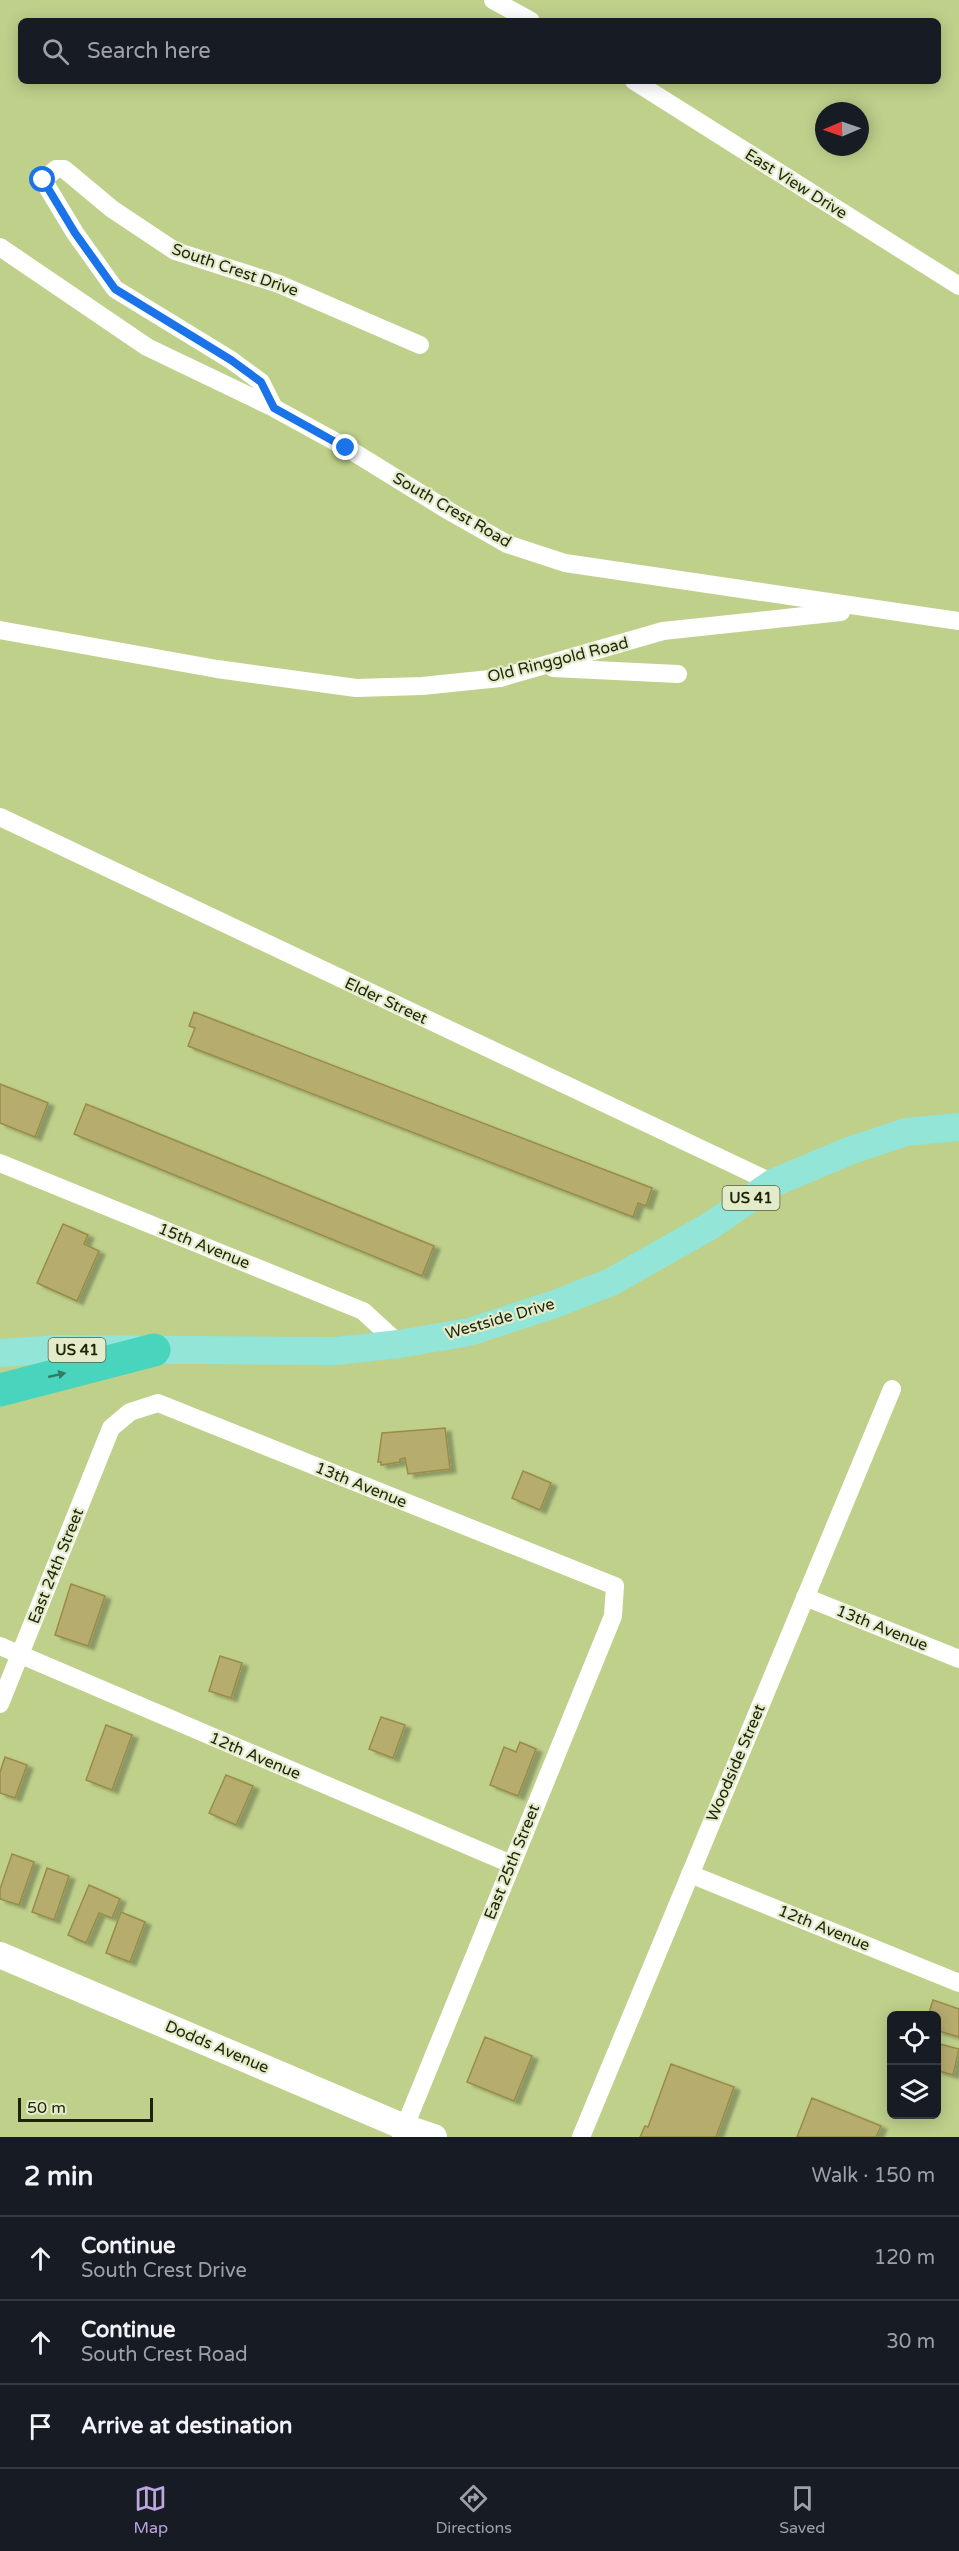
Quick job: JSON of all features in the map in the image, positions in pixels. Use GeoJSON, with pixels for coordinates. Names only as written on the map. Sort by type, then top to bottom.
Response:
{"type":"FeatureCollection","features":[{"type":"Feature","properties":{"kind":"highway"},"geometry":{"type":"LineString","coordinates":[[0,1390],[154,1350]]}},
{"type":"Feature","properties":{"kind":"main road","name":"Westside Drive"},"geometry":{"type":"LineString","coordinates":[[0,1353],[60,1349],[336,1351],[399,1344],[469,1332],[514,1319],[611,1282],[710,1226],[773,1183],[849,1151],[906,1132],[959,1126]]}},
{"type":"Feature","properties":{"kind":"street"},"geometry":{"type":"LineString","coordinates":[[493,0],[526,18]]}},
{"type":"Feature","properties":{"kind":"street","name":"East View Drive"},"geometry":{"type":"LineString","coordinates":[[639,84],[959,286]]}},
{"type":"Feature","properties":{"kind":"street","name":"South Crest Drive"},"geometry":{"type":"LineString","coordinates":[[274,408],[261,382],[238,365],[115,289],[75,233],[43,180],[56,170],[64,169],[112,209],[175,251],[279,284],[420,345]]}},
{"type":"Feature","properties":{"kind":"street","name":"South Crest Road"},"geometry":{"type":"LineString","coordinates":[[0,247],[147,347],[274,408],[507,543],[565,563],[959,621]]}},
{"type":"Feature","properties":{"kind":"street","name":"Old Ringgold Road"},"geometry":{"type":"LineString","coordinates":[[0,630],[217,669],[356,688],[422,686],[500,678],[663,632],[866,609]]}},
{"type":"Feature","properties":{"kind":"street"},"geometry":{"type":"LineString","coordinates":[[539,668],[678,674]]}},
{"type":"Feature","properties":{"kind":"street","name":"Elder Street"},"geometry":{"type":"LineString","coordinates":[[0,817],[773,1183]]}},
{"type":"Feature","properties":{"kind":"street","name":"15th Avenue"},"geometry":{"type":"LineString","coordinates":[[0,1163],[363,1311],[399,1344]]}},
{"type":"Feature","properties":{"kind":"street","name":"Woodside Street"},"geometry":{"type":"LineString","coordinates":[[581,2137],[892,1389]]}},
{"type":"Feature","properties":{"kind":"street","name":"13th Avenue"},"geometry":{"type":"LineString","coordinates":[[111,1428],[130,1412],[158,1403],[615,1586]]}},
{"type":"Feature","properties":{"kind":"street","name":"East 24th Street"},"geometry":{"type":"LineString","coordinates":[[0,1704],[111,1428]]}},
{"type":"Feature","properties":{"kind":"street","name":"East 25th Street"},"geometry":{"type":"LineString","coordinates":[[402,2132],[613,1616],[615,1586]]}},
{"type":"Feature","properties":{"kind":"street","name":"13th Avenue"},"geometry":{"type":"LineString","coordinates":[[805,1597],[959,1659]]}},
{"type":"Feature","properties":{"kind":"street","name":"12th Avenue"},"geometry":{"type":"LineString","coordinates":[[0,1646],[511,1864]]}},
{"type":"Feature","properties":{"kind":"street","name":"12th Avenue"},"geometry":{"type":"LineString","coordinates":[[690,1874],[959,1983]]}},
{"type":"Feature","properties":{"kind":"street","name":"Dodds Avenue"},"geometry":{"type":"LineString","coordinates":[[0,1954],[402,2132],[434,2137]]}},
{"type":"Feature","properties":{"kind":"building"},"geometry":{"type":"Polygon","coordinates":[[[194,1012],[652,1188],[646,1206],[638,1203],[633,1217],[188,1046],[195,1028],[189,1026],[194,1012]]]}},
{"type":"Feature","properties":{"kind":"building"},"geometry":{"type":"Polygon","coordinates":[[[0,1084],[48,1103],[35,1137],[0,1123],[0,1084]]]}},
{"type":"Feature","properties":{"kind":"building"},"geometry":{"type":"Polygon","coordinates":[[[86,1104],[434,1246],[422,1276],[74,1134],[86,1104]]]}},
{"type":"Feature","properties":{"kind":"building"},"geometry":{"type":"Polygon","coordinates":[[[63,1224],[88,1235],[84,1244],[99,1251],[77,1301],[37,1283],[63,1224]]]}},
{"type":"Feature","properties":{"kind":"building"},"geometry":{"type":"Polygon","coordinates":[[[445,1428],[450,1469],[408,1474],[405,1458],[400,1459],[400,1462],[381,1465],[381,1462],[378,1462],[382,1433],[445,1428]]]}},
{"type":"Feature","properties":{"kind":"building"},"geometry":{"type":"Polygon","coordinates":[[[523,1471],[551,1483],[540,1510],[512,1498],[523,1471]]]}},
{"type":"Feature","properties":{"kind":"building"},"geometry":{"type":"Polygon","coordinates":[[[71,1584],[105,1596],[88,1646],[55,1635],[71,1584]]]}},
{"type":"Feature","properties":{"kind":"building"},"geometry":{"type":"Polygon","coordinates":[[[220,1656],[242,1663],[231,1698],[209,1691],[220,1656]]]}},
{"type":"Feature","properties":{"kind":"building"},"geometry":{"type":"Polygon","coordinates":[[[381,1717],[405,1725],[393,1758],[369,1749],[381,1717]]]}},
{"type":"Feature","properties":{"kind":"building"},"geometry":{"type":"Polygon","coordinates":[[[106,1725],[132,1735],[112,1790],[86,1780],[106,1725]]]}},
{"type":"Feature","properties":{"kind":"building"},"geometry":{"type":"Polygon","coordinates":[[[520,1742],[536,1749],[518,1796],[490,1785],[504,1747],[516,1752],[520,1742]]]}},
{"type":"Feature","properties":{"kind":"building"},"geometry":{"type":"Polygon","coordinates":[[[5,1757],[27,1765],[15,1798],[0,1793],[0,1772],[5,1757]]]}},
{"type":"Feature","properties":{"kind":"building"},"geometry":{"type":"Polygon","coordinates":[[[226,1775],[253,1786],[236,1825],[209,1813],[226,1775]]]}},
{"type":"Feature","properties":{"kind":"building"},"geometry":{"type":"Polygon","coordinates":[[[12,1854],[34,1862],[19,1905],[0,1899],[0,1889],[12,1854]]]}},
{"type":"Feature","properties":{"kind":"building"},"geometry":{"type":"Polygon","coordinates":[[[47,1868],[69,1876],[54,1920],[32,1912],[47,1868]]]}},
{"type":"Feature","properties":{"kind":"building"},"geometry":{"type":"Polygon","coordinates":[[[89,1885],[120,1899],[112,1918],[99,1913],[86,1943],[68,1935],[89,1885]]]}},
{"type":"Feature","properties":{"kind":"building"},"geometry":{"type":"Polygon","coordinates":[[[121,1912],[145,1922],[130,1962],[106,1953],[121,1912]]]}},
{"type":"Feature","properties":{"kind":"building"},"geometry":{"type":"Polygon","coordinates":[[[933,2000],[959,2009],[959,2037],[941,2032],[941,2011],[930,2011],[933,2000]]]}},
{"type":"Feature","properties":{"kind":"building"},"geometry":{"type":"Polygon","coordinates":[[[485,2037],[532,2056],[514,2101],[467,2082],[485,2037]]]}},
{"type":"Feature","properties":{"kind":"building"},"geometry":{"type":"Polygon","coordinates":[[[941,2044],[959,2049],[953,2075],[941,2071],[941,2044]]]}},
{"type":"Feature","properties":{"kind":"building"},"geometry":{"type":"Polygon","coordinates":[[[671,2064],[734,2087],[716,2137],[640,2137],[645,2126],[648,2127],[671,2064]]]}},
{"type":"Feature","properties":{"kind":"building"},"geometry":{"type":"Polygon","coordinates":[[[812,2098],[881,2126],[876,2137],[797,2137],[812,2098]]]}},
{"type":"Feature","properties":{"kind":"route"},"geometry":{"type":"LineString","coordinates":[[43,180],[75,233],[115,289],[172,326],[231,360],[261,382],[274,408],[346,448]]}}]}
